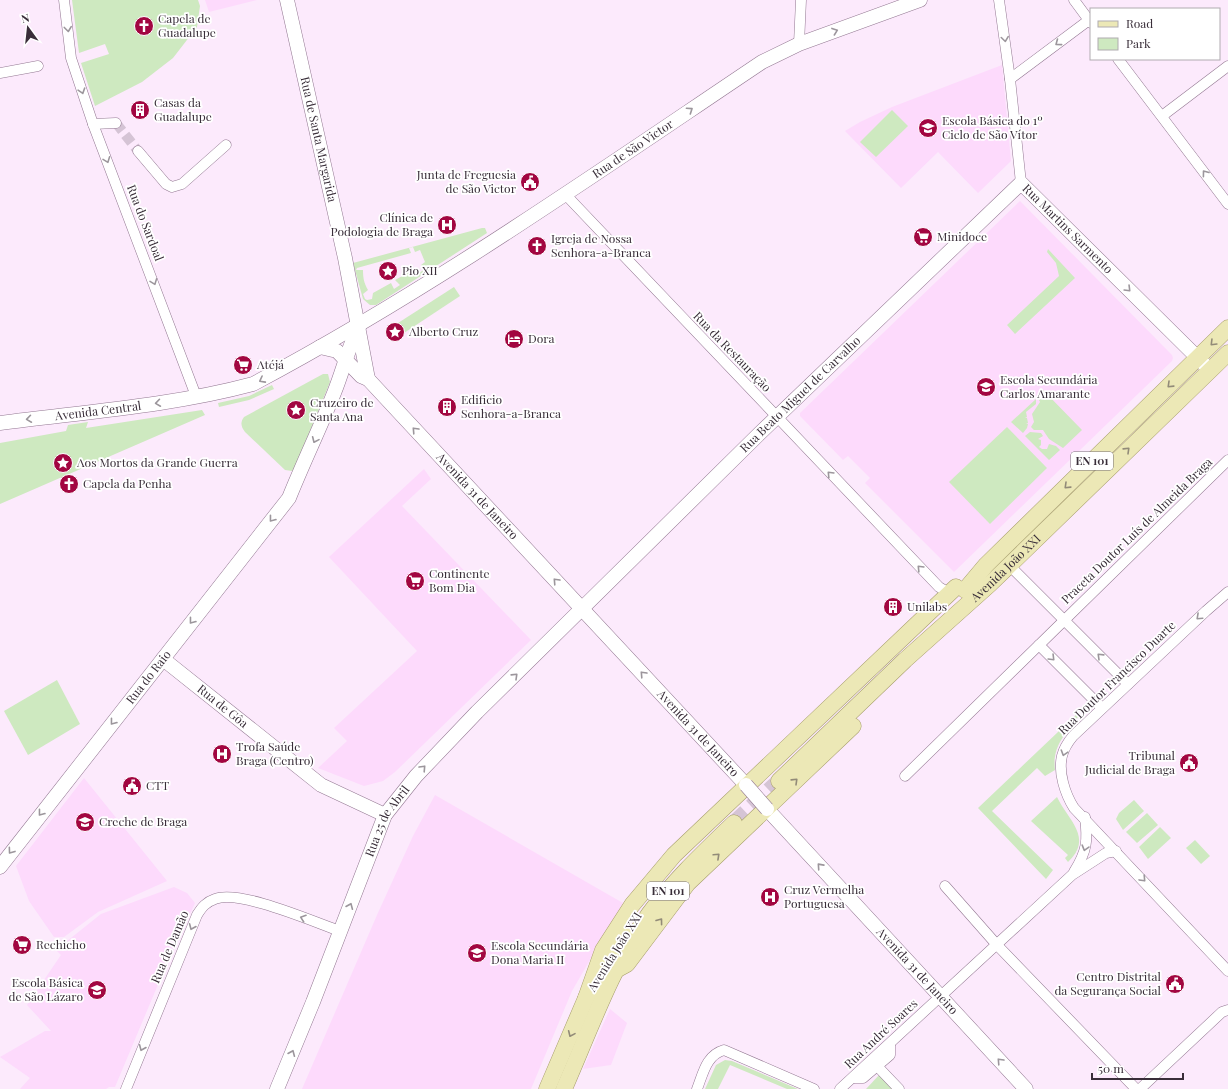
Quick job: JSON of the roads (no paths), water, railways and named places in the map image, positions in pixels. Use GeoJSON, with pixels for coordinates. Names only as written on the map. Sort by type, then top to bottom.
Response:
{"type":"FeatureCollection","features":[{"type":"Feature","properties":{"kind":"main road","name":"Avenida João XXI"},"geometry":{"type":"LineString","coordinates":[[1228,328],[986,565],[958,589],[777,778],[990,584],[1228,353]]}},
{"type":"Feature","properties":{"kind":"main road"},"geometry":{"type":"LineString","coordinates":[[616,970],[627,964],[688,883],[767,809],[912,668],[990,584]]}},
{"type":"Feature","properties":{"kind":"main road"},"geometry":{"type":"LineString","coordinates":[[586,998],[603,950],[632,906],[674,855],[746,785],[958,589]]}},
{"type":"Feature","properties":{"kind":"main road","name":"Avenida João XXI"},"geometry":{"type":"LineString","coordinates":[[547,1089],[586,998],[641,909],[680,863],[731,820],[685,871],[649,915],[600,1000],[564,1089]]}},
{"type":"Feature","properties":{"kind":"street","name":"Rua do Sardoal"},"geometry":{"type":"LineString","coordinates":[[64,0],[72,58],[93,124],[196,396]]}},
{"type":"Feature","properties":{"kind":"street","name":"Rua de Santa Margarida"},"geometry":{"type":"LineString","coordinates":[[288,0],[308,85],[359,326],[362,355],[368,379]]}},
{"type":"Feature","properties":{"kind":"street"},"geometry":{"type":"LineString","coordinates":[[798,44],[801,0]]}},
{"type":"Feature","properties":{"kind":"street","name":"Rua de São Victor"},"geometry":{"type":"LineString","coordinates":[[320,347],[359,326],[565,194],[762,62],[798,44],[920,0]]}},
{"type":"Feature","properties":{"kind":"street","name":"Rua Martins Sarmento"},"geometry":{"type":"LineString","coordinates":[[999,0],[1010,79],[1021,183],[1210,370]]}},
{"type":"Feature","properties":{"kind":"street"},"geometry":{"type":"LineString","coordinates":[[1010,79],[1090,21],[1074,0]]}},
{"type":"Feature","properties":{"kind":"street"},"geometry":{"type":"LineString","coordinates":[[1119,60],[1228,204]]}},
{"type":"Feature","properties":{"kind":"street"},"geometry":{"type":"LineString","coordinates":[[0,73],[38,66]]}},
{"type":"Feature","properties":{"kind":"street"},"geometry":{"type":"LineString","coordinates":[[1162,116],[1228,66]]}},
{"type":"Feature","properties":{"kind":"street"},"geometry":{"type":"LineString","coordinates":[[93,124],[116,123]]}},
{"type":"Feature","properties":{"kind":"street"},"geometry":{"type":"LineString","coordinates":[[138,151],[166,184],[172,187],[182,184],[226,144]]}},
{"type":"Feature","properties":{"kind":"street","name":"Rua Beato Miguel de Carvalho"},"geometry":{"type":"LineString","coordinates":[[582,610],[776,417],[1021,183]]}},
{"type":"Feature","properties":{"kind":"street","name":"Rua da Restauração"},"geometry":{"type":"LineString","coordinates":[[565,194],[939,587],[958,589]]}},
{"type":"Feature","properties":{"kind":"street","name":"Rua do Raio"},"geometry":{"type":"LineString","coordinates":[[0,867],[289,498],[288,485],[335,391],[351,343],[359,326]]}},
{"type":"Feature","properties":{"kind":"street","name":"Avenida Central"},"geometry":{"type":"LineString","coordinates":[[0,423],[196,396],[253,384],[320,347]]}},
{"type":"Feature","properties":{"kind":"street","name":"Avenida 31 de Janeiro"},"geometry":{"type":"LineString","coordinates":[[320,347],[337,351],[361,376],[368,379],[746,785],[1026,1089]]}},
{"type":"Feature","properties":{"kind":"street"},"geometry":{"type":"LineString","coordinates":[[335,391],[351,382],[368,379]]}},
{"type":"Feature","properties":{"kind":"street","name":"Praceta Doutor Luís de Almeida Braga"},"geometry":{"type":"LineString","coordinates":[[905,776],[1228,460]]}},
{"type":"Feature","properties":{"kind":"street","name":"Praceta Doutor Luís de Almeida Braga"},"geometry":{"type":"LineString","coordinates":[[1009,565],[1063,621],[1128,684]]}},
{"type":"Feature","properties":{"kind":"street","name":"Rua Doutor Francisco Duarte"},"geometry":{"type":"LineString","coordinates":[[1228,592],[1073,736],[1065,747],[1062,756],[1064,784],[1069,800],[1074,808],[1085,817],[1228,971]]}},
{"type":"Feature","properties":{"kind":"street","name":"Rua 25 de Abril"},"geometry":{"type":"LineString","coordinates":[[277,1089],[351,906],[384,816],[416,776],[438,752],[582,610]]}},
{"type":"Feature","properties":{"kind":"street"},"geometry":{"type":"LineString","coordinates":[[1039,645],[1102,708]]}},
{"type":"Feature","properties":{"kind":"street","name":"Rua de Gôa"},"geometry":{"type":"LineString","coordinates":[[163,659],[321,785],[384,816]]}},
{"type":"Feature","properties":{"kind":"street"},"geometry":{"type":"LineString","coordinates":[[1072,876],[1086,849],[1087,838],[1085,817]]}},
{"type":"Feature","properties":{"kind":"street"},"geometry":{"type":"LineString","coordinates":[[941,998],[1072,876],[1106,852],[1116,851]]}},
{"type":"Feature","properties":{"kind":"street"},"geometry":{"type":"LineString","coordinates":[[945,886],[997,945],[1136,1089]]}},
{"type":"Feature","properties":{"kind":"street","name":"Rua de Damão"},"geometry":{"type":"LineString","coordinates":[[126,1089],[194,922],[205,904],[216,898],[247,899],[340,931]]}},
{"type":"Feature","properties":{"kind":"street","name":"Rua André Soares"},"geometry":{"type":"LineString","coordinates":[[840,1089],[941,998]]}},
{"type":"Feature","properties":{"kind":"street"},"geometry":{"type":"LineString","coordinates":[[1140,1089],[1225,1011],[1228,1002]]}},
{"type":"Feature","properties":{"kind":"street"},"geometry":{"type":"LineString","coordinates":[[853,1078],[863,1078],[890,1055],[890,1044]]}},
{"type":"Feature","properties":{"kind":"street"},"geometry":{"type":"LineString","coordinates":[[697,1089],[709,1059],[716,1052],[724,1050],[814,1089]]}},
{"type":"Feature","properties":{"kind":"street"},"geometry":{"type":"LineString","coordinates":[[877,1066],[899,1089]]}},
{"type":"Feature","properties":{"kind":"tunnel"},"geometry":{"type":"LineString","coordinates":[[116,123],[138,151]]}},
{"type":"Feature","properties":{"kind":"tunnel"},"geometry":{"type":"LineString","coordinates":[[734,823],[779,781]]}},
{"type":"Feature","properties":{"kind":"place","name":"Capela de Guadalupe"},"geometry":{"type":"Point","coordinates":[144,26]}},
{"type":"Feature","properties":{"kind":"place","name":"Casas da Guadalupe"},"geometry":{"type":"Point","coordinates":[140,110]}},
{"type":"Feature","properties":{"kind":"place","name":"Escola Básica do 1º Ciclo de São Vítor"},"geometry":{"type":"Point","coordinates":[928,128]}},
{"type":"Feature","properties":{"kind":"place","name":"Junta de Freguesia de São Victor"},"geometry":{"type":"Point","coordinates":[530,182]}},
{"type":"Feature","properties":{"kind":"place","name":"Clínica de Podologia de Braga"},"geometry":{"type":"Point","coordinates":[447,225]}},
{"type":"Feature","properties":{"kind":"place","name":"Minidoce"},"geometry":{"type":"Point","coordinates":[923,237]}},
{"type":"Feature","properties":{"kind":"place","name":"Igreja de Nossa Senhora-a-Branca"},"geometry":{"type":"Point","coordinates":[537,246]}},
{"type":"Feature","properties":{"kind":"place","name":"Pio XII"},"geometry":{"type":"Point","coordinates":[388,271]}},
{"type":"Feature","properties":{"kind":"place","name":"Alberto Cruz"},"geometry":{"type":"Point","coordinates":[395,332]}},
{"type":"Feature","properties":{"kind":"place","name":"Dora"},"geometry":{"type":"Point","coordinates":[514,339]}},
{"type":"Feature","properties":{"kind":"place","name":"Atéjá"},"geometry":{"type":"Point","coordinates":[243,365]}},
{"type":"Feature","properties":{"kind":"place","name":"Escola Secundária Carlos Amarante"},"geometry":{"type":"Point","coordinates":[986,387]}},
{"type":"Feature","properties":{"kind":"place","name":"Edificio Senhora-a-Branca"},"geometry":{"type":"Point","coordinates":[447,407]}},
{"type":"Feature","properties":{"kind":"place","name":"Cruzeiro de Santa Ana"},"geometry":{"type":"Point","coordinates":[296,410]}},
{"type":"Feature","properties":{"kind":"place","name":"Aos Mortos da Grande Guerra"},"geometry":{"type":"Point","coordinates":[63,463]}},
{"type":"Feature","properties":{"kind":"place","name":"Capela da Penha"},"geometry":{"type":"Point","coordinates":[69,484]}},
{"type":"Feature","properties":{"kind":"place","name":"Continente Bom Dia"},"geometry":{"type":"Point","coordinates":[415,581]}},
{"type":"Feature","properties":{"kind":"place","name":"Unilabs"},"geometry":{"type":"Point","coordinates":[893,607]}},
{"type":"Feature","properties":{"kind":"place","name":"Trofa Saúde Braga (Centro)"},"geometry":{"type":"Point","coordinates":[222,754]}},
{"type":"Feature","properties":{"kind":"place","name":"Tribunal Judicial de Braga"},"geometry":{"type":"Point","coordinates":[1189,763]}},
{"type":"Feature","properties":{"kind":"place","name":"CTT"},"geometry":{"type":"Point","coordinates":[132,786]}},
{"type":"Feature","properties":{"kind":"place","name":"Creche de Braga"},"geometry":{"type":"Point","coordinates":[85,822]}},
{"type":"Feature","properties":{"kind":"place","name":"Cruz Vermelha Portuguesa"},"geometry":{"type":"Point","coordinates":[770,897]}},
{"type":"Feature","properties":{"kind":"place","name":"Rechicho"},"geometry":{"type":"Point","coordinates":[22,945]}},
{"type":"Feature","properties":{"kind":"place","name":"Escola Secundária Dona Maria II"},"geometry":{"type":"Point","coordinates":[477,953]}},
{"type":"Feature","properties":{"kind":"place","name":"Centro Distrital da Segurança Social"},"geometry":{"type":"Point","coordinates":[1175,984]}},
{"type":"Feature","properties":{"kind":"place","name":"Escola Básica de São Lázaro"},"geometry":{"type":"Point","coordinates":[97,990]}}]}
